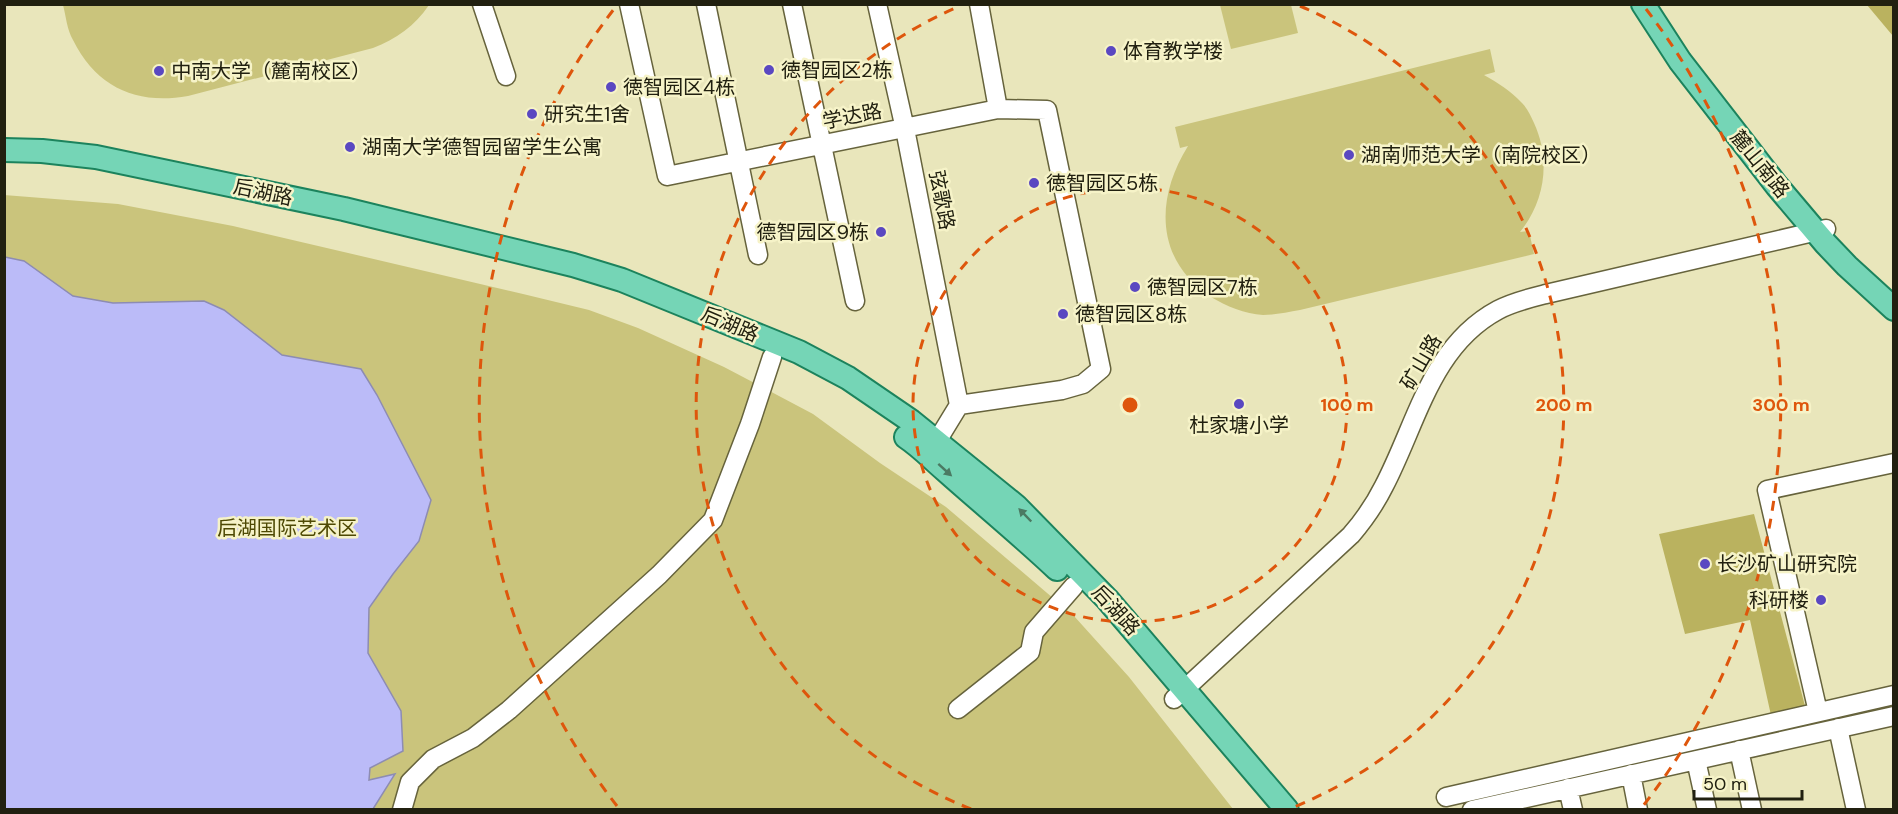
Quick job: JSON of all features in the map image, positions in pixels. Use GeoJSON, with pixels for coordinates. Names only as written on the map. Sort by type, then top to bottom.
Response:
{"type":"FeatureCollection","features":[{"type":"Feature","properties":{"kind":"main road","name":"麓山南路"},"geometry":{"type":"LineString","coordinates":[[1642,4],[1680,61],[1748,151],[1818,226],[1893,292]]}},
{"type":"Feature","properties":{"kind":"main road","name":"麓山南路"},"geometry":{"type":"LineString","coordinates":[[1656,4],[1847,266],[1893,309]]}},
{"type":"Feature","properties":{"kind":"main road","name":"后湖路"},"geometry":{"type":"LineString","coordinates":[[4,150],[42,151],[96,157],[344,209],[584,268],[622,280],[799,352],[848,378],[911,421],[1016,506],[1107,599],[1268,810]]}},
{"type":"Feature","properties":{"kind":"main road","name":"后湖路"},"geometry":{"type":"LineString","coordinates":[[4,162],[118,172],[180,183],[592,282],[682,316],[847,394],[923,448],[943,469],[1014,529],[1074,586],[1176,690],[1287,810]]}},
{"type":"Feature","properties":{"kind":"street"},"geometry":{"type":"LineString","coordinates":[[482,4],[506,76]]}},
{"type":"Feature","properties":{"kind":"street","name":"学达路"},"geometry":{"type":"LineString","coordinates":[[629,4],[667,176],[998,109],[1047,110],[1101,369],[1083,384],[1062,390],[959,405]]}},
{"type":"Feature","properties":{"kind":"street"},"geometry":{"type":"LineString","coordinates":[[706,4],[758,255]]}},
{"type":"Feature","properties":{"kind":"street"},"geometry":{"type":"LineString","coordinates":[[792,4],[855,301]]}},
{"type":"Feature","properties":{"kind":"street","name":"弦歌路"},"geometry":{"type":"LineString","coordinates":[[877,4],[959,405]]}},
{"type":"Feature","properties":{"kind":"street"},"geometry":{"type":"LineString","coordinates":[[979,4],[998,109]]}},
{"type":"Feature","properties":{"kind":"street","name":"矿山路"},"geometry":{"type":"LineString","coordinates":[[1176,690],[1345,531],[1372,493],[1435,360],[1454,333],[1477,314],[1507,297],[1545,286],[1818,226]]}},
{"type":"Feature","properties":{"kind":"street"},"geometry":{"type":"LineString","coordinates":[[402,810],[410,782],[433,759],[473,738],[509,710],[659,575],[713,520],[750,424],[772,357]]}},
{"type":"Feature","properties":{"kind":"street"},"geometry":{"type":"LineString","coordinates":[[937,441],[959,405]]}},
{"type":"Feature","properties":{"kind":"street"},"geometry":{"type":"LineString","coordinates":[[1818,712],[1767,490],[1893,463]]}},
{"type":"Feature","properties":{"kind":"street"},"geometry":{"type":"LineString","coordinates":[[958,709],[1030,652],[1034,632],[1074,586]]}},
{"type":"Feature","properties":{"kind":"street"},"geometry":{"type":"LineString","coordinates":[[1446,797],[1893,695]]}},
{"type":"Feature","properties":{"kind":"street"},"geometry":{"type":"LineString","coordinates":[[1472,810],[1503,806],[1568,788],[1893,716]]}},
{"type":"Feature","properties":{"kind":"street"},"geometry":{"type":"LineString","coordinates":[[1838,728],[1856,810]]}},
{"type":"Feature","properties":{"kind":"street"},"geometry":{"type":"LineString","coordinates":[[1739,750],[1752,810]]}},
{"type":"Feature","properties":{"kind":"street"},"geometry":{"type":"LineString","coordinates":[[1696,760],[1707,810]]}},
{"type":"Feature","properties":{"kind":"street"},"geometry":{"type":"LineString","coordinates":[[1631,774],[1638,810]]}},
{"type":"Feature","properties":{"kind":"street"},"geometry":{"type":"LineString","coordinates":[[1568,788],[1573,810]]}},
{"type":"Feature","properties":{"kind":"green space"},"geometry":{"type":"Polygon","coordinates":[[[63,4],[429,5],[404,31],[373,48],[188,96],[152,98],[120,89],[106,81],[94,70],[83,57],[71,36],[63,4]]]}},
{"type":"Feature","properties":{"kind":"green space"},"geometry":{"type":"Polygon","coordinates":[[[1220,5],[1291,5],[1298,33],[1231,49],[1220,5]]]}},
{"type":"Feature","properties":{"kind":"green space"},"geometry":{"type":"Polygon","coordinates":[[[1490,49],[1495,72],[1484,75],[1509,91],[1526,107],[1539,137],[1544,166],[1543,180],[1535,207],[1520,232],[1529,231],[1534,254],[1300,310],[1268,315],[1243,311],[1211,297],[1193,282],[1179,265],[1170,247],[1166,228],[1166,207],[1177,166],[1188,146],[1180,148],[1175,127],[1490,49]]]}},
{"type":"Feature","properties":{"kind":"green space","name":"后湖国际艺术区"},"geometry":{"type":"Polygon","coordinates":[[[4,195],[118,204],[233,226],[523,294],[589,310],[638,328],[724,367],[813,414],[946,507],[1074,616],[1129,677],[1233,809],[5,809],[4,195]]]}},
{"type":"Feature","properties":{"kind":"shaded area"},"geometry":{"type":"Polygon","coordinates":[[[1867,5],[1893,5],[1893,36],[1867,5]]]}},
{"type":"Feature","properties":{"kind":"shaded area"},"geometry":{"type":"Polygon","coordinates":[[[1754,514],[1809,721],[1774,729],[1750,620],[1685,634],[1659,534],[1754,514]]]}},
{"type":"Feature","properties":{"kind":"water"},"geometry":{"type":"Polygon","coordinates":[[[5,257],[24,261],[73,296],[113,303],[204,301],[224,310],[282,355],[361,369],[377,395],[431,500],[419,541],[369,608],[368,653],[401,711],[403,751],[370,768],[369,780],[395,774],[373,809],[5,809],[5,257]]]}},
{"type":"Feature","properties":{"kind":"place","name":"体育教学楼"},"geometry":{"type":"Point","coordinates":[1111,51]}},
{"type":"Feature","properties":{"kind":"place","name":"徳智园区2栋"},"geometry":{"type":"Point","coordinates":[769,70]}},
{"type":"Feature","properties":{"kind":"place","name":"中南大学（麓南校区）"},"geometry":{"type":"Point","coordinates":[159,71]}},
{"type":"Feature","properties":{"kind":"place","name":"徳智园区4栋"},"geometry":{"type":"Point","coordinates":[611,87]}},
{"type":"Feature","properties":{"kind":"place","name":"研究生1舍"},"geometry":{"type":"Point","coordinates":[532,114]}},
{"type":"Feature","properties":{"kind":"place","name":"湖南大学德智园留学生公寓"},"geometry":{"type":"Point","coordinates":[350,147]}},
{"type":"Feature","properties":{"kind":"place","name":"湖南师范大学（南院校区）"},"geometry":{"type":"Point","coordinates":[1349,155]}},
{"type":"Feature","properties":{"kind":"place","name":"徳智园区5栋"},"geometry":{"type":"Point","coordinates":[1034,183]}},
{"type":"Feature","properties":{"kind":"place","name":"德智园区9栋"},"geometry":{"type":"Point","coordinates":[881,232]}},
{"type":"Feature","properties":{"kind":"place","name":"徳智园区7栋"},"geometry":{"type":"Point","coordinates":[1135,287]}},
{"type":"Feature","properties":{"kind":"place","name":"徳智园区8栋"},"geometry":{"type":"Point","coordinates":[1063,314]}},
{"type":"Feature","properties":{"kind":"place","name":"杜家塘小学"},"geometry":{"type":"Point","coordinates":[1239,404]}},
{"type":"Feature","properties":{"kind":"place","name":"长沙矿山研究院"},"geometry":{"type":"Point","coordinates":[1705,564]}},
{"type":"Feature","properties":{"kind":"place","name":"科研楼"},"geometry":{"type":"Point","coordinates":[1821,600]}}]}
